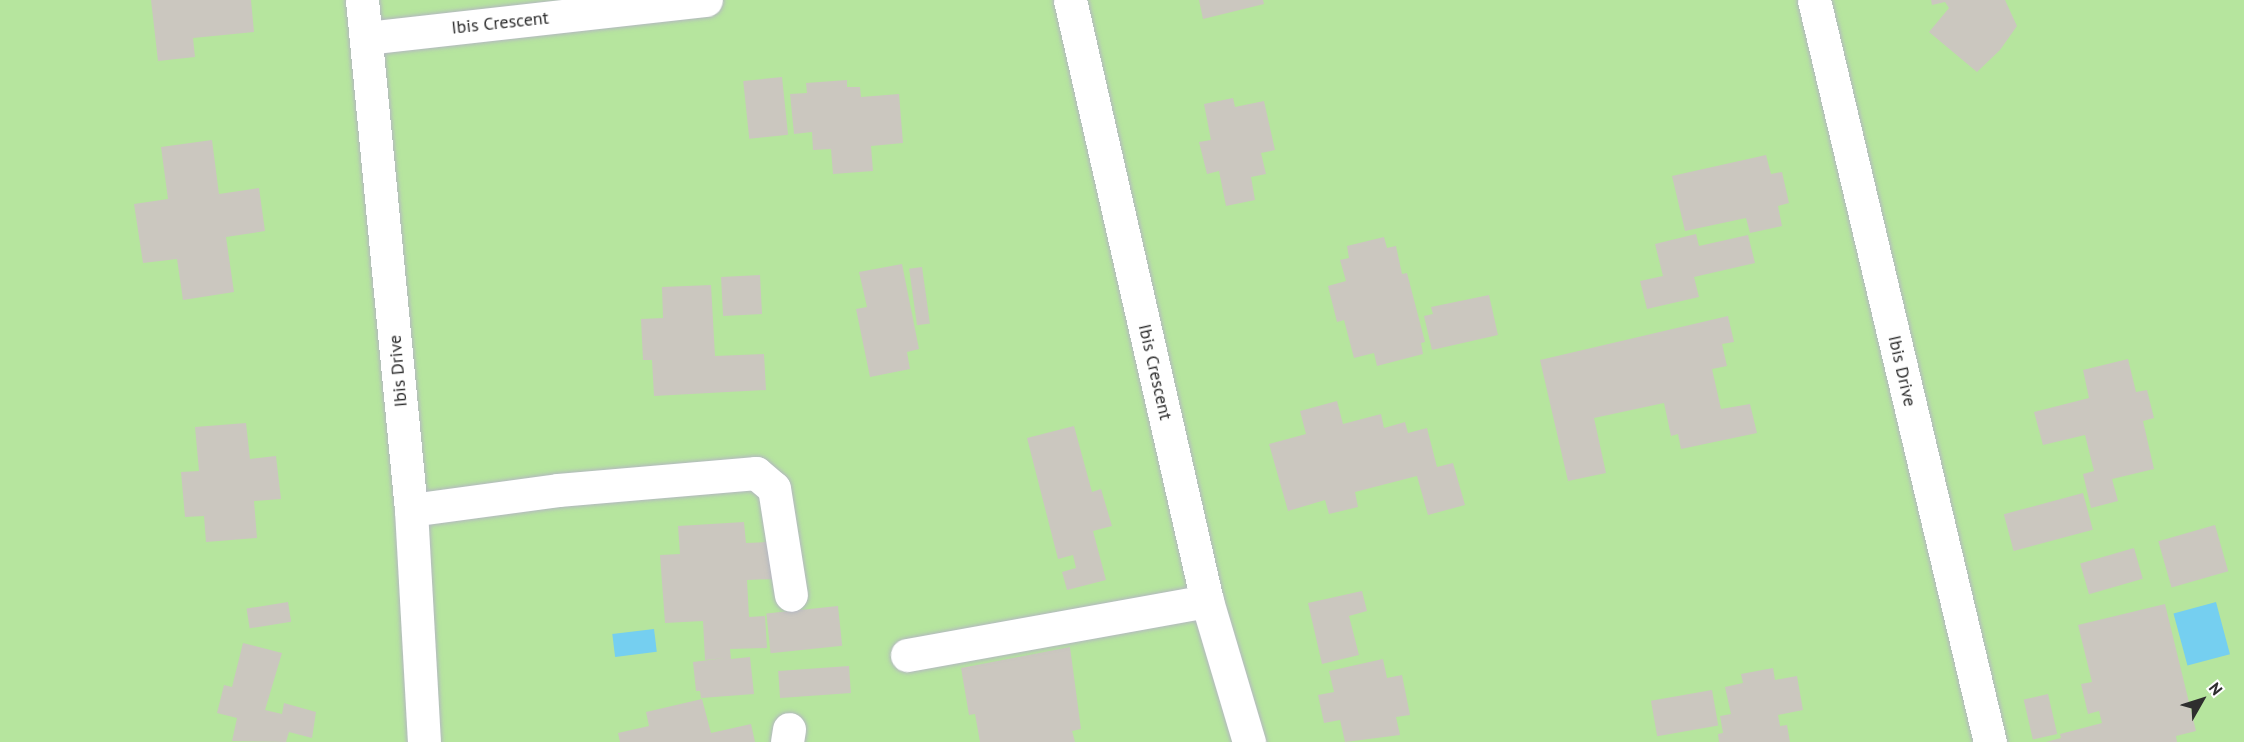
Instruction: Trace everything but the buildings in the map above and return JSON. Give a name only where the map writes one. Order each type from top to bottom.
[{"type":"street","name":"Ibis Drive","points":[[362,0],[411,510],[423,742]]},
{"type":"street","name":"Ibis Crescent","points":[[366,38],[706,0]]},
{"type":"street","name":"Ibis Crescent","points":[[1070,0],[1208,601],[1249,742]]},
{"type":"street","name":"Ibis Drive","points":[[1814,0],[1990,742]]},
{"type":"street","points":[[411,510],[558,490],[756,473],[774,488],[791,595]]},
{"type":"street","points":[[907,655],[1208,601]]},
{"type":"green space","points":[[0,0],[2244,0],[2244,742],[0,742]]},
{"type":"water","points":[[2216,602],[2230,654],[2187,666],[2173,613]]},
{"type":"water","points":[[654,629],[657,652],[615,657],[612,634]]}]
